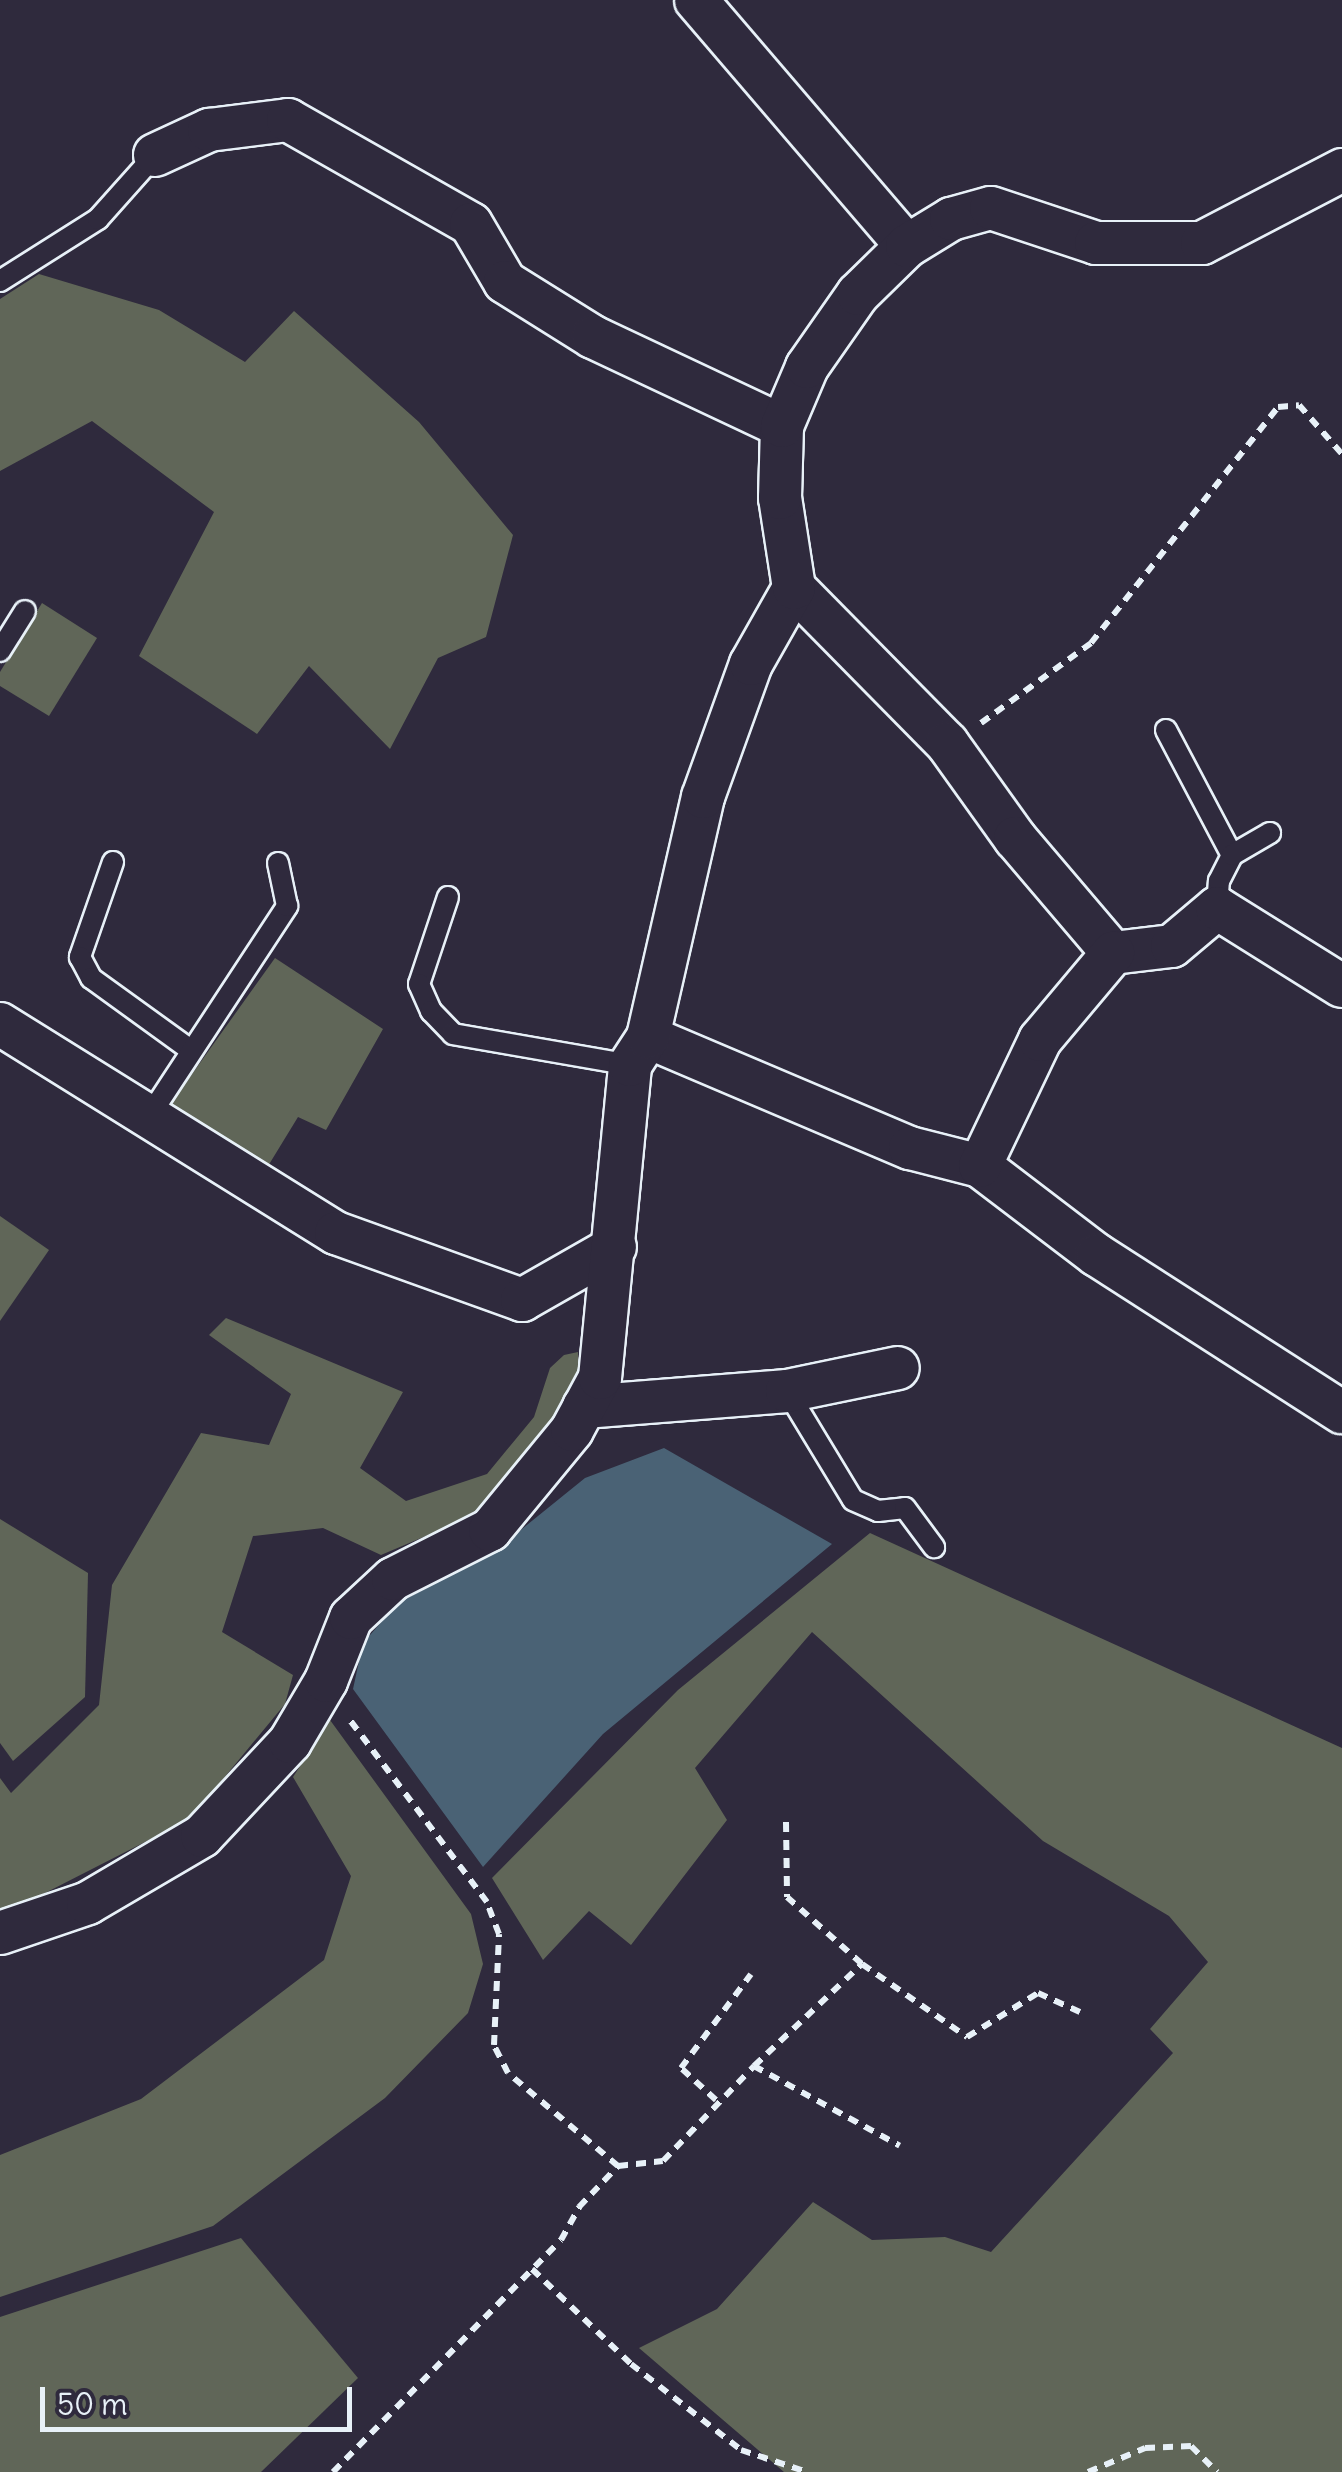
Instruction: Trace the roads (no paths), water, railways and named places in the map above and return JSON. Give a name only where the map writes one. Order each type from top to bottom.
[{"type":"street","points":[[696,0],[906,246]]},
{"type":"street","points":[[155,155],[209,130],[288,120],[471,224],[505,282],[593,337],[782,426]]},
{"type":"street","points":[[1112,954],[1015,838],[947,743],[794,588],[780,498],[782,426],[807,367],[858,294],[906,246],[950,219],[990,208],[1096,243],[1202,244],[1342,170]]},
{"type":"street","points":[[0,1933],[88,1903],[202,1836],[290,1742],[326,1681],[351,1618],[393,1580],[490,1530],[584,1408],[600,1378],[639,1051],[704,797],[751,664],[794,588]]},
{"type":"street","points":[[980,1166],[1040,1040],[1112,954],[1172,946],[1217,908],[1342,986]]},
{"type":"street","points":[[0,1024],[336,1232],[522,1300],[615,1247]]},
{"type":"street","points":[[639,1051],[910,1148],[980,1166],[1143,1286],[1342,1412]]},
{"type":"street","points":[[584,1408],[787,1392],[898,1368]]},
{"type":"lane","points":[[0,281],[98,219],[155,155]]},
{"type":"lane","points":[[0,651],[25,611]]},
{"type":"lane","points":[[1166,730],[1232,855]]},
{"type":"lane","points":[[1217,908],[1219,881],[1232,855],[1270,834]]},
{"type":"lane","points":[[113,862],[80,957],[91,978],[189,1049]]},
{"type":"lane","points":[[148,1118],[189,1049],[287,906],[278,863]]},
{"type":"lane","points":[[448,897],[419,984],[431,1011],[453,1034],[639,1051]]},
{"type":"lane","points":[[787,1392],[853,1500],[878,1511],[906,1508],[934,1547]]},
{"type":"water","points":[[664,1448],[832,1544],[603,1734],[483,1867],[353,1689],[363,1643],[398,1603],[491,1554],[585,1478]]}]
